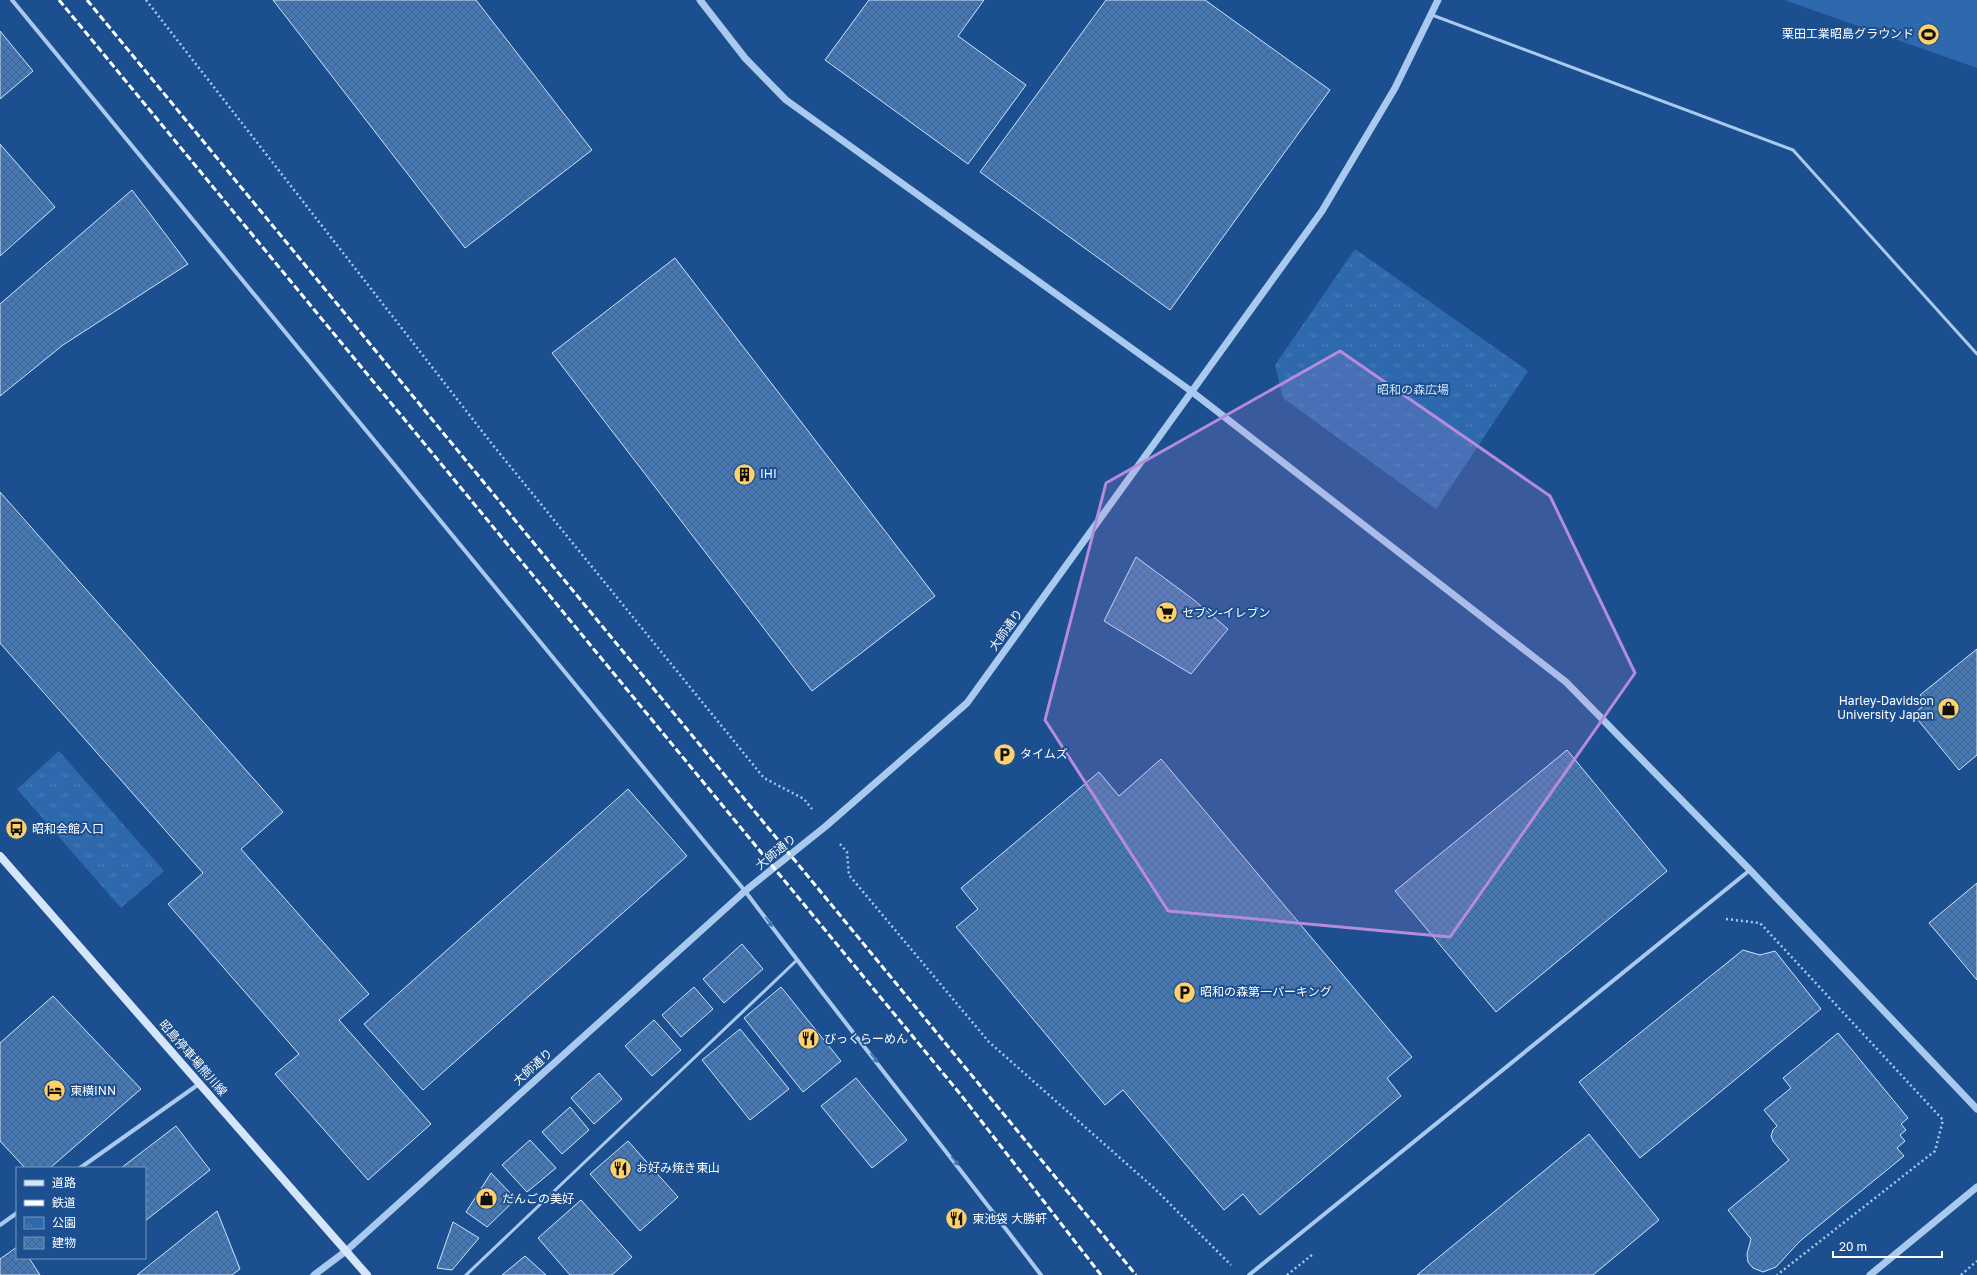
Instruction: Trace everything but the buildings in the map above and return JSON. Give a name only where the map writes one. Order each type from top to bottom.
[{"type":"main road","name":"昭島停車場熊川線","points":[[0,856],[367,1275]]},
{"type":"street","points":[[12,0],[746,891],[797,960],[960,1168],[1041,1275]]},
{"type":"street","points":[[700,0],[745,58],[786,100],[1191,392],[1566,682],[1750,870],[1977,1110]]},
{"type":"street","name":"大師通り","points":[[314,1275],[346,1251],[746,891],[826,826],[967,703],[1322,211],[1395,88],[1438,0]]},
{"type":"street","points":[[1249,1275],[1750,870]]},
{"type":"street","points":[[81,1167],[200,1084]]},
{"type":"street","points":[[1870,1275],[1977,1187]]},
{"type":"street","points":[[0,1225],[16,1214]]},
{"type":"lane","points":[[1432,15],[1793,150],[1977,354]]},
{"type":"lane","points":[[466,1275],[797,960]]},
{"type":"path","points":[[146,0],[492,444],[764,778],[804,799],[847,852],[849,875],[989,1042],[1154,1188],[1235,1270]]},
{"type":"path","points":[[1720,918],[1760,923],[1943,1120],[1935,1151],[1777,1275]]},
{"type":"path","points":[[1287,1275],[1318,1250]]},
{"type":"path","points":[[1961,1275],[1977,1261]]},
{"type":"highlighted area","points":[[1340,351],[1550,496],[1635,673],[1450,937],[1168,911],[1045,720],[1106,483]]},
{"type":"green space","name":"栗田工業昭島グラウンド","points":[[1784,0],[1977,0],[1977,68]]},
{"type":"green space","name":"昭和の森広場","points":[[1355,249],[1528,371],[1436,509],[1283,398],[1275,365]]},
{"type":"green space","points":[[59,751],[164,871],[121,908],[17,789]]},
{"type":"railway","points":[[59,0],[961,1095],[1101,1275]]},
{"type":"railway","points":[[87,0],[1136,1275]]},
{"type":"place","name":"栗田工業昭島グラウンド","points":[[1929,34]]},
{"type":"place","name":"IHI","points":[[744,474]]},
{"type":"place","name":"セブン-イレブン","points":[[1166,613]]},
{"type":"place","name":"Harley-Davidson University Japan","points":[[1949,708]]},
{"type":"place","name":"タイムズ","points":[[1005,754]]},
{"type":"place","name":"昭和会館入口","points":[[17,829]]},
{"type":"place","name":"昭和の森第一パーキング","points":[[1184,992]]},
{"type":"place","name":"びっくらーめん","points":[[808,1039]]},
{"type":"place","name":"東横INN","points":[[54,1091]]},
{"type":"place","name":"お好み焼き東山","points":[[621,1168]]},
{"type":"place","name":"だんごの美好","points":[[487,1199]]},
{"type":"place","name":"東池袋 大勝軒","points":[[957,1219]]}]
